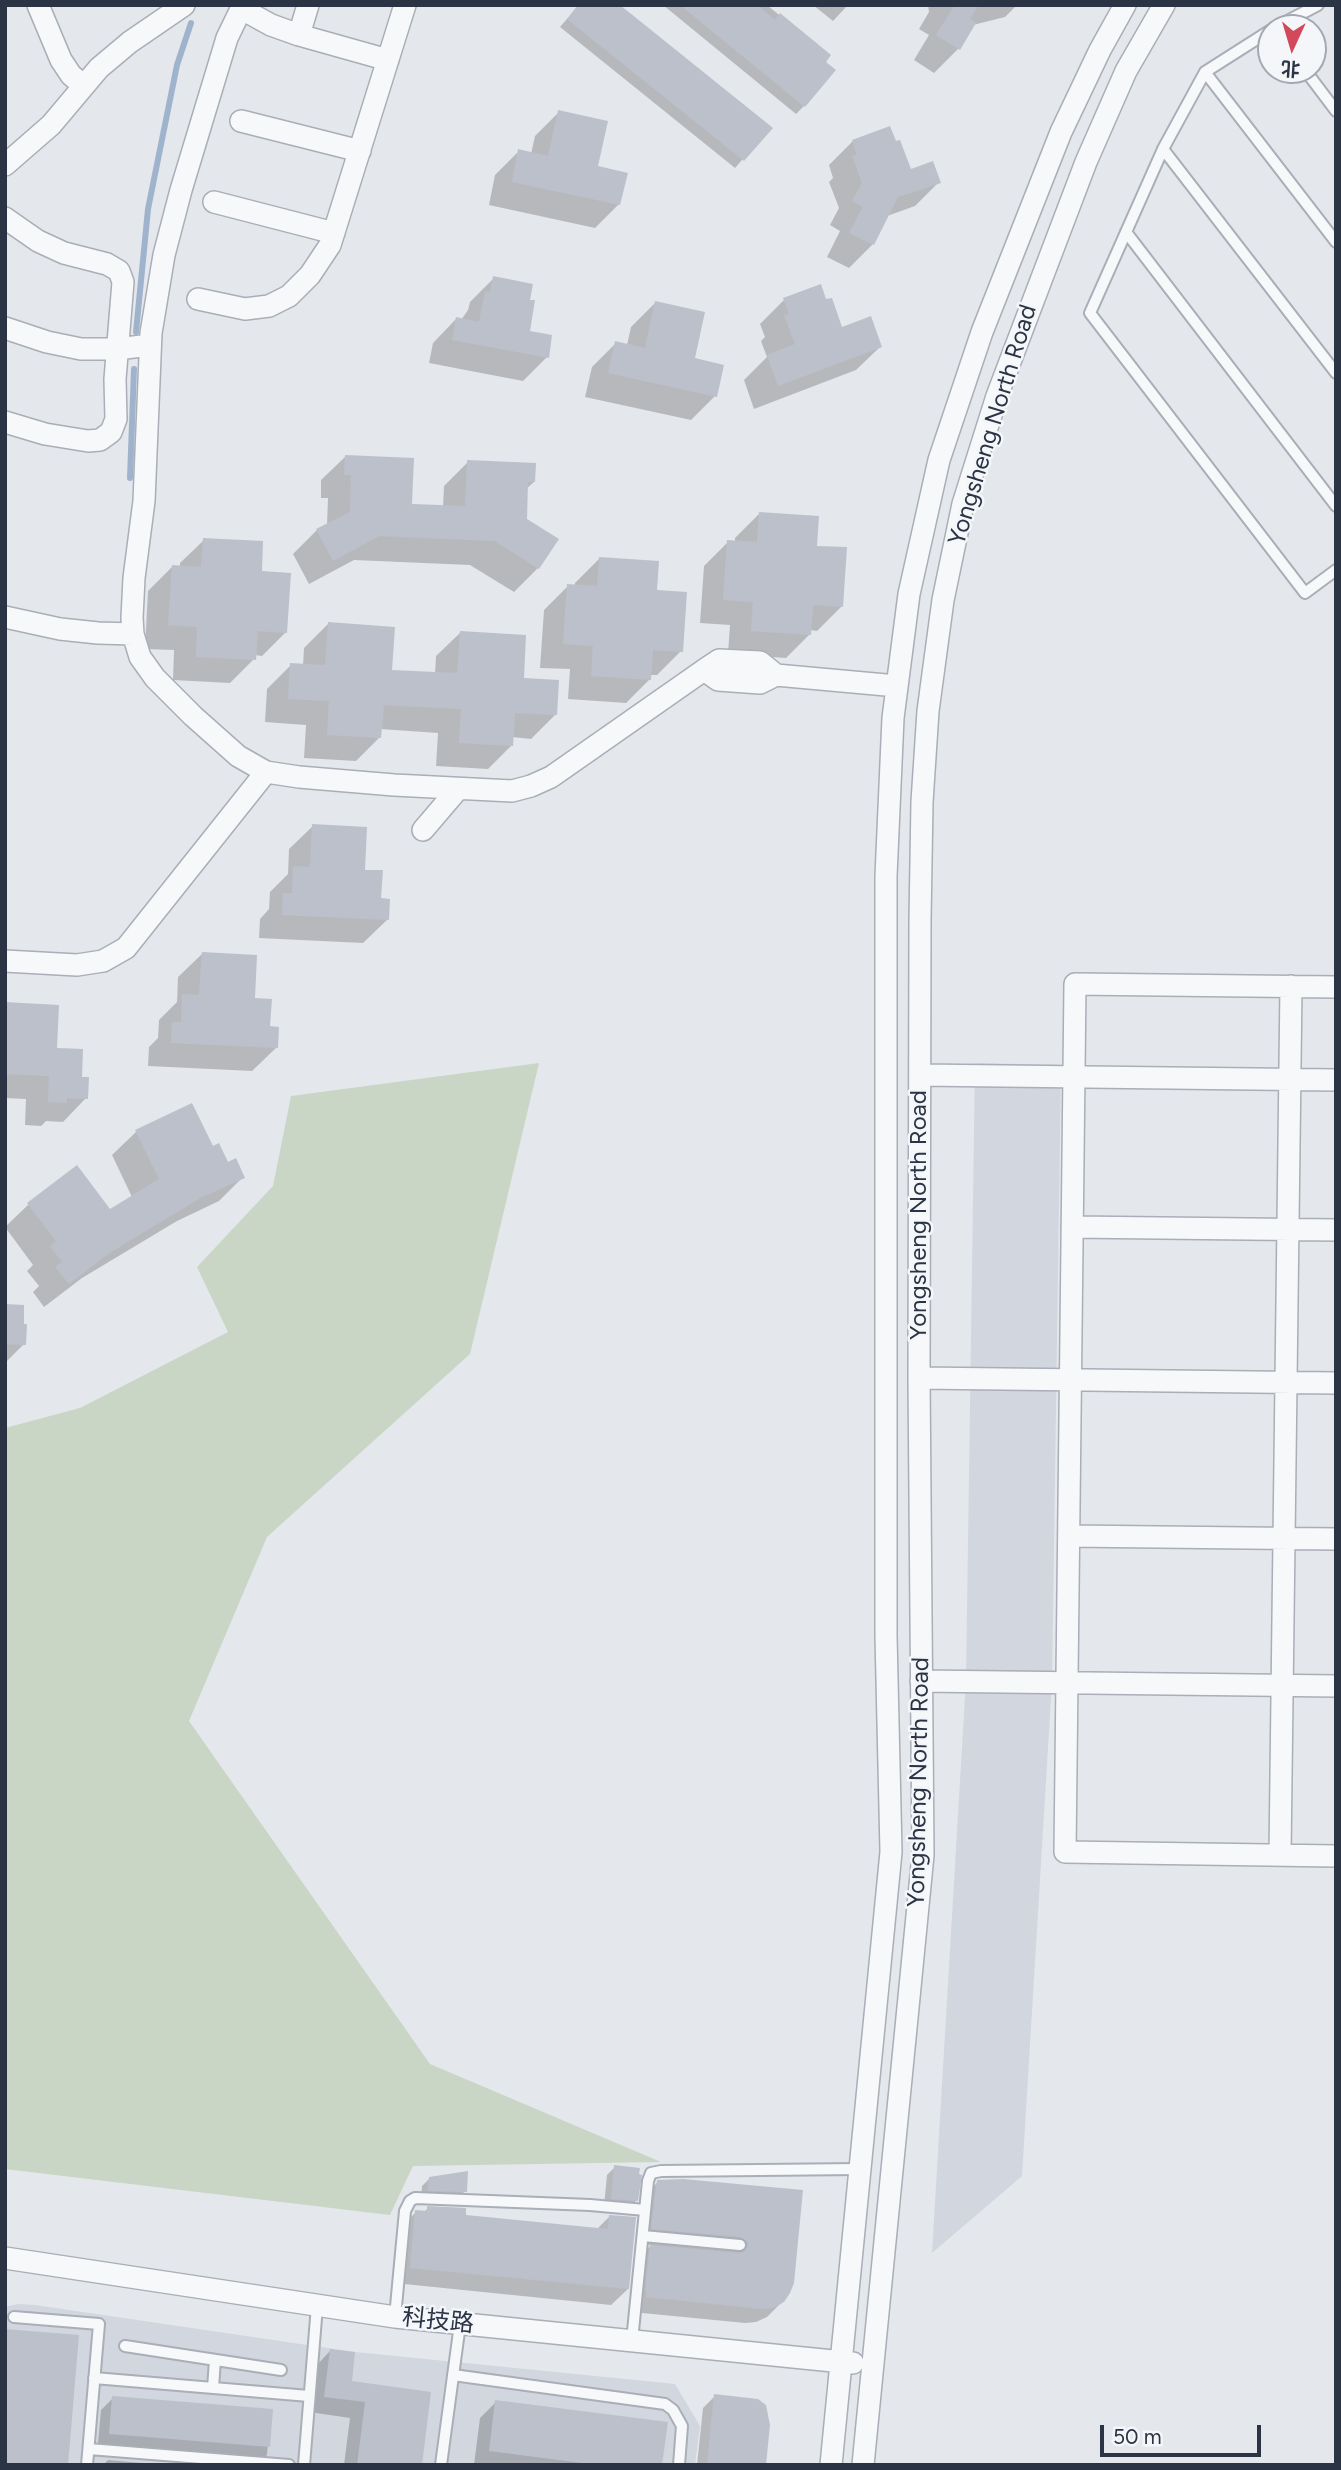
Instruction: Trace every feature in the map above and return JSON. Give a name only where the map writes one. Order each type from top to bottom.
[{"type":"street","points":[[38,5],[61,60],[71,75],[84,86]]},
{"type":"street","points":[[5,165],[51,125],[99,68],[130,42],[184,5]]},
{"type":"street","points":[[299,35],[308,5]]},
{"type":"street","points":[[198,299],[244,309],[269,306],[289,296],[310,275],[330,245],[405,5]]},
{"type":"street","name":"Yongsheng North Road","points":[[831,2465],[891,1852],[886,1636],[886,876],[893,718],[909,594],[939,460],[982,332],[1061,132],[1125,5]]},
{"type":"street","name":"Yongsheng North Road","points":[[863,2465],[923,1855],[919,1378],[920,1075],[922,802],[928,711],[943,600],[963,504],[1002,384],[1086,162],[1126,71],[1164,5]]},
{"type":"street","points":[[388,60],[271,25],[242,7],[227,38],[164,254],[150,345],[144,501],[134,578],[133,634],[140,657],[155,678],[238,756],[266,772],[312,778],[512,791],[551,777],[704,670],[718,680],[760,683],[776,675],[897,686]]},
{"type":"street","points":[[242,121],[360,151]]},
{"type":"street","points":[[214,202],[334,233]]},
{"type":"street","points":[[5,218],[38,241],[64,253],[107,264],[118,271],[123,282],[117,349],[116,419],[111,432],[100,440],[88,442],[45,434],[5,422]]},
{"type":"street","points":[[5,328],[47,342],[81,349],[150,345]]},
{"type":"street","points":[[5,617],[60,629],[133,634]]},
{"type":"street","points":[[5,961],[77,965],[103,961],[126,948],[266,772]]},
{"type":"street","points":[[423,830],[458,789]]},
{"type":"street","points":[[1336,987],[1075,984],[1065,1852],[1336,1856]]},
{"type":"street","points":[[1280,1855],[1290,986]]},
{"type":"street","points":[[920,1075],[1336,1080]]},
{"type":"street","points":[[1072,1227],[1336,1230]]},
{"type":"street","points":[[919,1378],[1336,1383]]},
{"type":"street","points":[[1069,1536],[1336,1539]]},
{"type":"street","points":[[921,1681],[1336,1686]]},
{"type":"street","name":"科技路","points":[[5,2258],[395,2317],[873,2365]]},
{"type":"lane","points":[[1301,14],[1318,5]]},
{"type":"lane","points":[[1257,39],[1205,72],[1163,149],[1090,313],[1305,593],[1336,570]]},
{"type":"lane","points":[[1205,72],[1336,242]]},
{"type":"lane","points":[[1316,84],[1336,111]]},
{"type":"lane","points":[[1163,149],[1336,373]]},
{"type":"lane","points":[[1126,232],[1336,506]]},
{"type":"lane","points":[[632,2341],[649,2177],[656,2171],[859,2169]]},
{"type":"lane","points":[[395,2317],[405,2211],[410,2201],[415,2198],[590,2205],[645,2210]]},
{"type":"lane","points":[[643,2236],[740,2245]]},
{"type":"lane","points":[[304,2465],[317,2306]]},
{"type":"lane","points":[[14,2317],[99,2324],[87,2465]]},
{"type":"lane","points":[[441,2465],[460,2324]]},
{"type":"lane","points":[[125,2346],[281,2370]]},
{"type":"lane","points":[[213,2388],[215,2360]]},
{"type":"lane","points":[[453,2375],[665,2404],[673,2410],[682,2426],[678,2465]]},
{"type":"lane","points":[[94,2378],[309,2396]]},
{"type":"lane","points":[[89,2449],[289,2465]]},
{"type":"shaded area","points":[[975,1063],[1061,1065],[1052,1682],[1022,2176],[932,2253],[966,1680]]},
{"type":"shaded area","points":[[18,2304],[355,2352],[675,2384],[700,2426],[695,2465],[5,2465],[5,2307]]},
{"type":"green space","points":[[539,1063],[470,1354],[267,1537],[189,1721],[430,2064],[661,2162],[413,2166],[390,2215],[5,2169],[5,1428],[80,1408],[228,1332],[197,1267],[273,1186],[291,1096]]},
{"type":"building","points":[[578,5],[620,5],[773,128],[744,161],[567,19]]},
{"type":"building","points":[[680,5],[757,5],[775,20],[780,13],[831,55],[826,62],[836,70],[805,107]]},
{"type":"building","points":[[955,5],[979,5],[970,19],[976,23],[960,50],[936,35]]},
{"type":"building","points":[[558,110],[608,121],[598,166],[628,173],[620,205],[512,182],[518,149],[548,156]]},
{"type":"building","points":[[890,126],[896,141],[900,140],[911,169],[933,161],[941,183],[898,197],[874,245],[849,233],[863,207],[852,201],[862,183],[852,156],[857,155],[852,140]]},
{"type":"building","points":[[493,276],[533,284],[530,300],[535,300],[530,331],[552,335],[549,358],[452,340],[456,317],[479,322],[485,291],[490,292]]},
{"type":"building","points":[[821,284],[826,299],[832,298],[842,327],[871,316],[882,347],[778,386],[767,355],[795,344],[784,315],[789,314],[783,298]]},
{"type":"building","points":[[655,301],[705,312],[695,358],[724,365],[717,397],[608,373],[615,341],[645,348]]},
{"type":"building","points":[[345,455],[414,458],[412,504],[465,506],[467,460],[536,463],[535,482],[528,482],[527,519],[559,539],[539,569],[495,541],[379,536],[333,561],[316,529],[350,512],[351,475],[344,475]]},
{"type":"building","points":[[759,512],[819,516],[817,546],[847,547],[843,607],[813,605],[811,635],[751,631],[753,602],[723,600],[727,540],[757,542]]},
{"type":"building","points":[[203,538],[263,541],[262,571],[291,573],[287,633],[258,631],[256,660],[196,657],[197,627],[168,625],[172,565],[201,567]]},
{"type":"building","points":[[599,557],[659,561],[657,590],[687,592],[683,652],[653,650],[651,680],[591,676],[593,646],[563,644],[567,584],[597,586]]},
{"type":"building","points":[[328,622],[395,627],[392,670],[457,673],[460,631],[526,635],[524,678],[559,680],[557,715],[515,713],[513,746],[459,743],[461,709],[384,705],[381,738],[327,735],[329,701],[288,699],[290,663],[325,665]]},
{"type":"building","points":[[312,824],[367,827],[365,870],[383,870],[381,898],[390,899],[389,920],[282,915],[283,893],[292,893],[293,866],[310,867]]},
{"type":"building","points":[[202,952],[257,955],[255,998],[272,999],[270,1026],[279,1027],[278,1048],[171,1043],[172,1022],[181,1022],[182,994],[199,995]]},
{"type":"building","points":[[5,1002],[59,1005],[57,1048],[83,1049],[82,1077],[89,1077],[88,1099],[67,1098],[67,1103],[48,1102],[49,1076],[5,1074]]},
{"type":"building","points":[[192,1103],[213,1146],[219,1143],[228,1162],[236,1158],[245,1178],[202,1197],[108,1254],[69,1284],[55,1267],[62,1262],[50,1246],[56,1241],[27,1203],[77,1165],[110,1209],[159,1179],[135,1130]]},
{"type":"building","points":[[5,1304],[24,1305],[26,1345],[5,1344]]},
{"type":"building","points":[[614,2165],[640,2168],[639,2174],[642,2175],[638,2201],[611,2199]]},
{"type":"building","points":[[468,2171],[467,2192],[428,2191],[429,2177]]},
{"type":"building","points":[[683,2179],[803,2190],[794,2283],[784,2302],[773,2308],[762,2309],[646,2297],[650,2245],[739,2253],[744,2252],[748,2246],[747,2241],[741,2237],[651,2229],[657,2180]]},
{"type":"building","points":[[427,2206],[466,2208],[466,2215],[608,2229],[609,2215],[636,2217],[629,2289],[410,2268],[415,2210],[427,2211]]},
{"type":"building","points":[[5,2329],[79,2335],[68,2465],[5,2465]]},
{"type":"building","points":[[330,2349],[355,2352],[352,2381],[431,2392],[422,2465],[357,2465],[365,2402],[324,2397]]},
{"type":"building","points":[[714,2394],[758,2399],[766,2405],[770,2425],[766,2465],[707,2465]]},
{"type":"building","points":[[112,2396],[273,2409],[270,2447],[109,2434]]},
{"type":"building","points":[[495,2400],[668,2422],[662,2465],[597,2465],[489,2451]]},
{"type":"waterway","points":[[136,332],[148,209],[177,65],[191,23]]},
{"type":"waterway","points":[[130,478],[134,369]]}]
